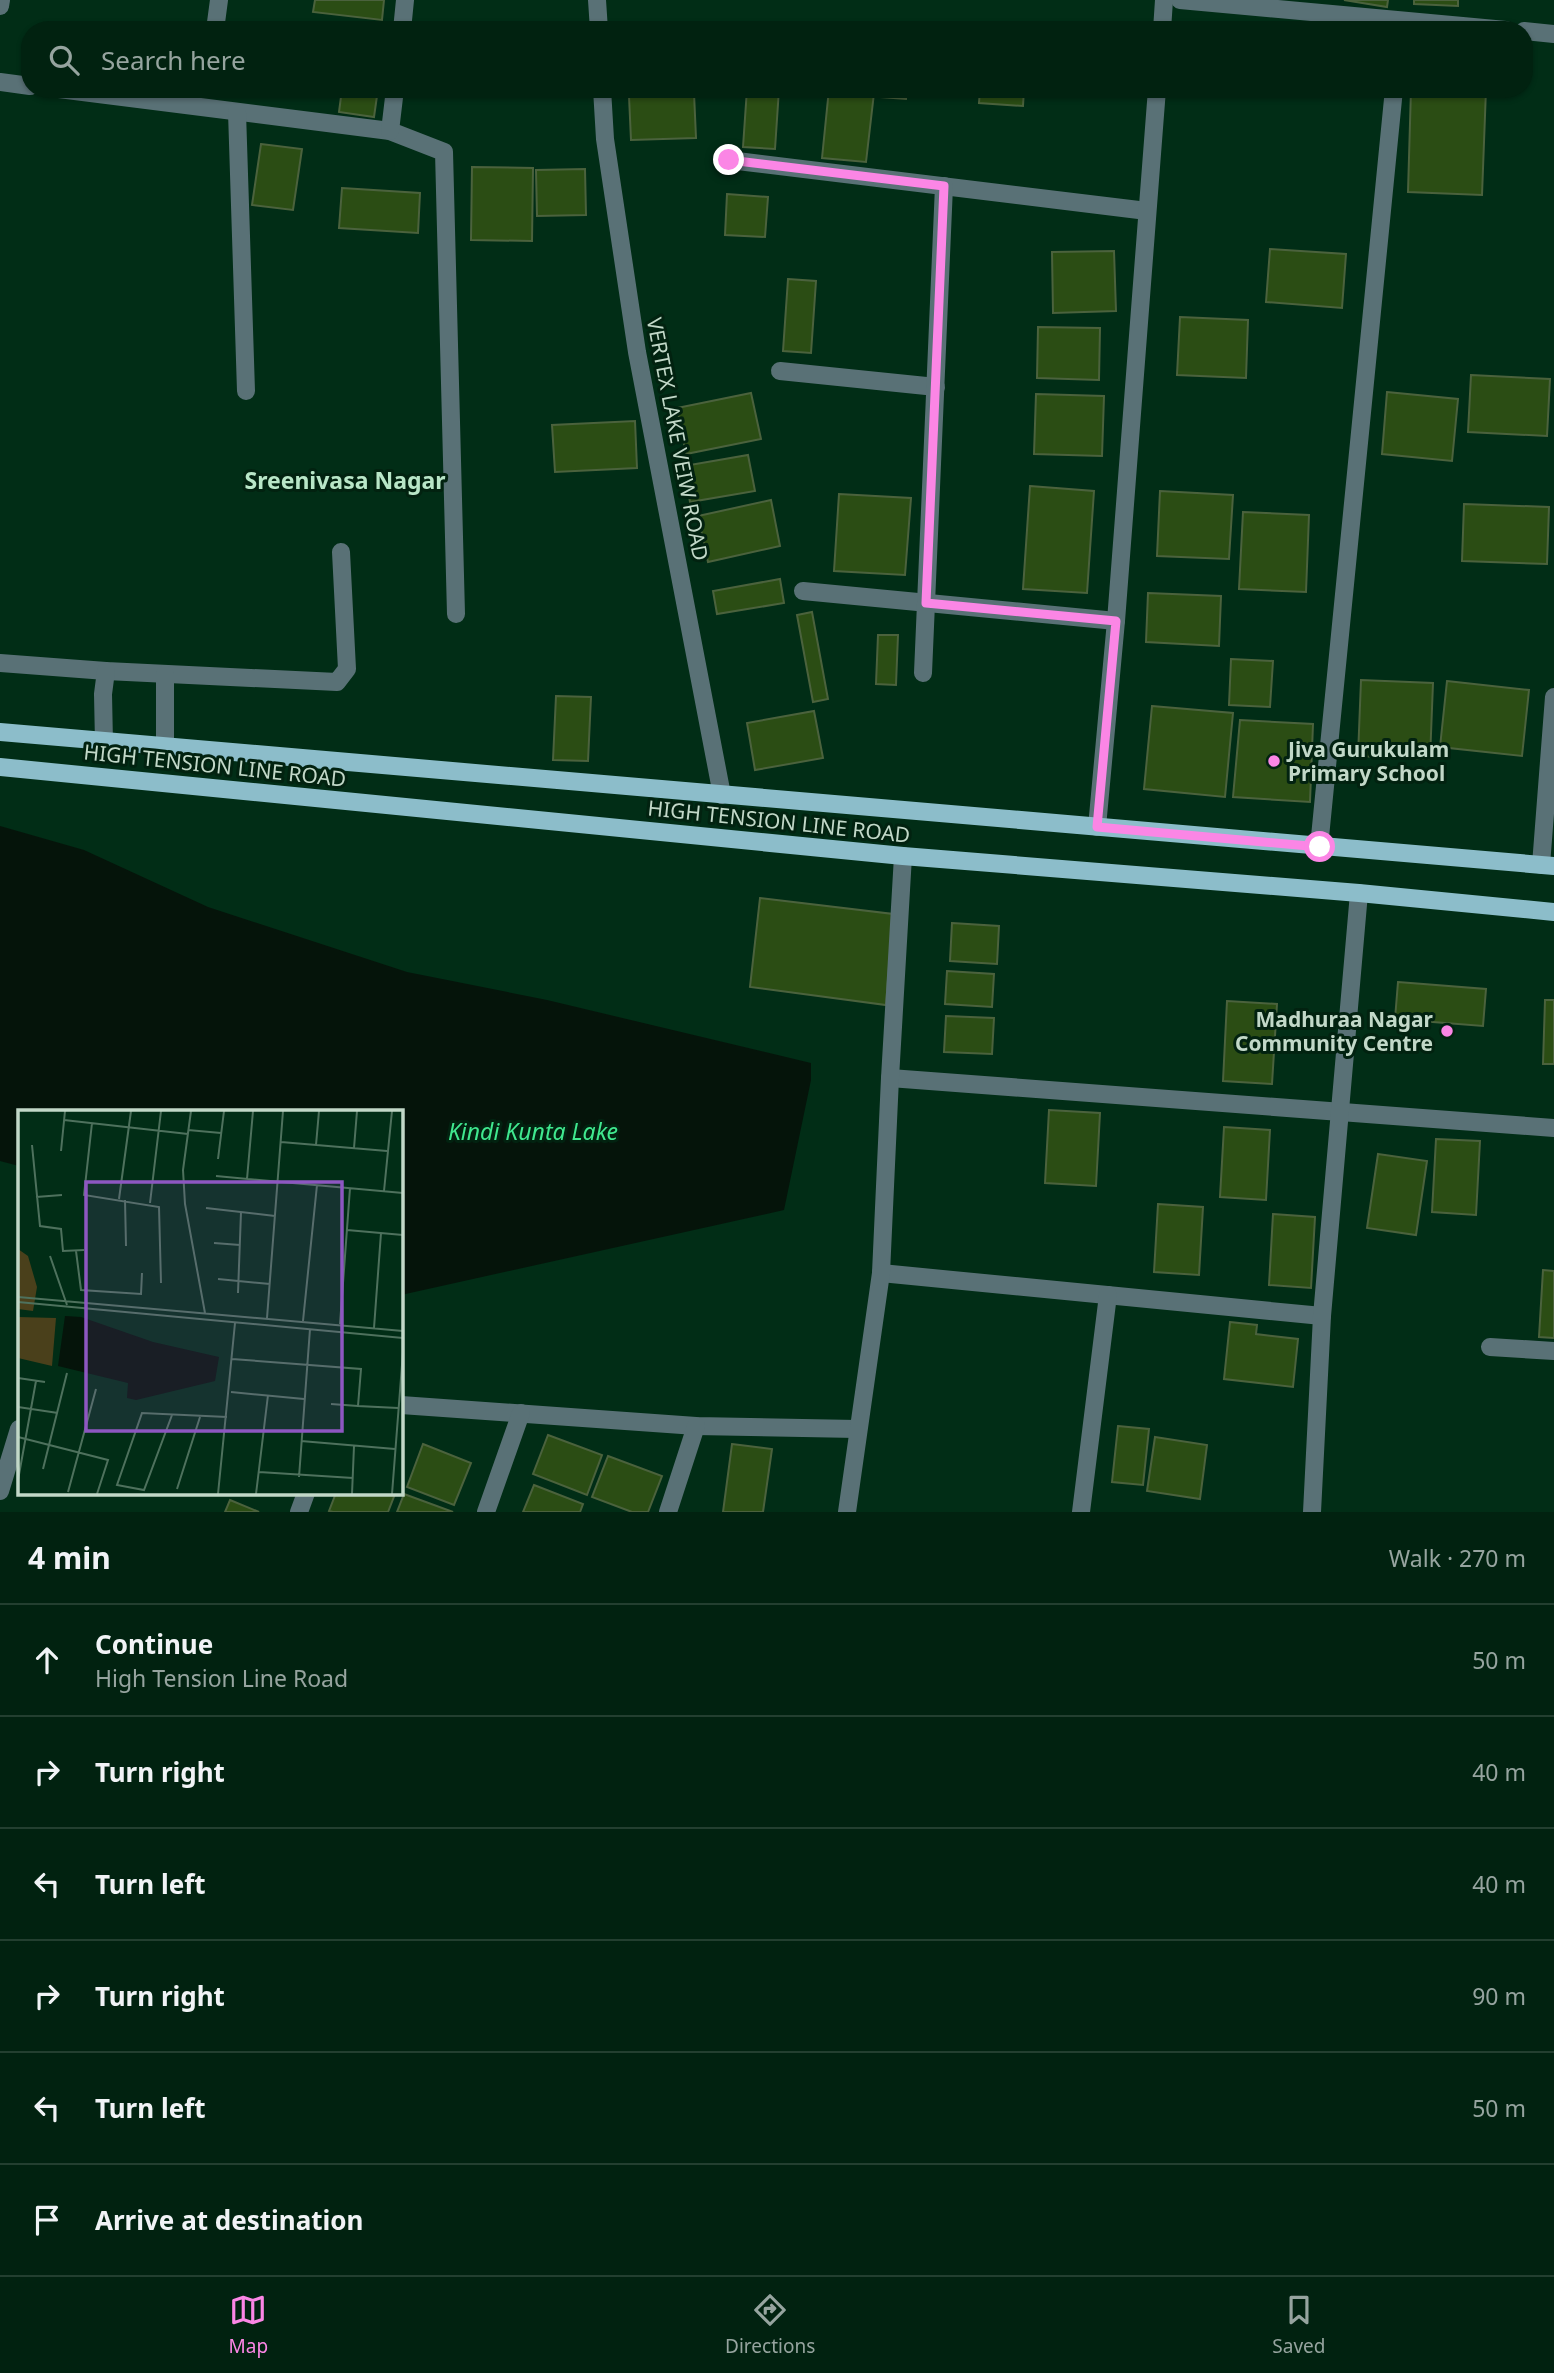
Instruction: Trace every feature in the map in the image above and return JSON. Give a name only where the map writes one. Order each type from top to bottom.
[{"type":"main road","name":"HIGH TENSION LINE ROAD","points":[[0,732],[1548,865]]},
{"type":"main road","name":"HIGH TENSION LINE ROAD","points":[[0,767],[904,856],[1359,893],[1554,912]]},
{"type":"street","points":[[0,6],[1,0]]},
{"type":"street","points":[[216,21],[219,0]]},
{"type":"street","points":[[403,21],[405,0]]},
{"type":"street","points":[[597,0],[598,21]]},
{"type":"street","points":[[1163,21],[1164,0]]},
{"type":"street","points":[[1180,0],[1365,21]]},
{"type":"street","points":[[1533,32],[1554,34]]},
{"type":"street","points":[[0,82],[21,85]]},
{"type":"street","points":[[128,98],[390,131],[444,152],[456,614]]},
{"type":"street","points":[[204,108],[206,98]]},
{"type":"street","points":[[390,131],[394,98]]},
{"type":"street","name":"VERTEX LAKE VEIW ROAD","points":[[602,98],[604,139],[637,352],[722,795]]},
{"type":"street","points":[[1097,827],[1116,621],[1156,98]]},
{"type":"street","points":[[1320,847],[1393,98]]},
{"type":"street","points":[[237,112],[246,391]]},
{"type":"street","points":[[729,160],[1147,211]]},
{"type":"street","points":[[923,673],[944,186]]},
{"type":"street","points":[[780,371],[936,387]]},
{"type":"street","points":[[0,663],[337,682],[347,669],[341,551]]},
{"type":"street","points":[[803,591],[1116,621]]},
{"type":"street","points":[[104,743],[103,694],[106,671]]},
{"type":"street","points":[[165,674],[165,748]]},
{"type":"street","points":[[1548,865],[1554,697]]},
{"type":"street","points":[[847,1512],[881,1273],[904,856]]},
{"type":"street","points":[[1311,1512],[1322,1316],[1359,893]]},
{"type":"street","points":[[890,1077],[1554,1128]]},
{"type":"street","points":[[881,1273],[1322,1316]]},
{"type":"street","points":[[1080,1512],[1108,1295]]},
{"type":"street","points":[[1490,1347],[1554,1351]]},
{"type":"street","points":[[402,1405],[696,1426],[857,1429]]},
{"type":"street","points":[[486,1512],[521,1413]]},
{"type":"street","points":[[668,1512],[696,1426]]},
{"type":"street","points":[[0,1491],[18,1432]]},
{"type":"street","points":[[299,1512],[306,1494]]},
{"type":"water","name":"Kindi Kunta Lake","points":[[0,826],[84,850],[208,907],[407,972],[547,1000],[811,1063],[811,1080],[784,1210],[402,1295],[402,1110],[18,1110],[18,1166],[0,1161]]},
{"type":"building","points":[[315,0],[384,0],[382,20],[313,12]]},
{"type":"building","points":[[1344,0],[1388,0],[1387,7]]},
{"type":"building","points":[[1414,0],[1458,0],[1458,6],[1414,4]]},
{"type":"building","points":[[341,98],[377,98],[374,117],[339,112]]},
{"type":"building","points":[[629,98],[694,98],[696,138],[631,140]]},
{"type":"building","points":[[746,98],[778,98],[775,149],[743,147]]},
{"type":"building","points":[[828,98],[873,98],[866,162],[822,158]]},
{"type":"building","points":[[979,98],[1023,98],[1023,106],[979,103]]},
{"type":"building","points":[[1411,98],[1486,98],[1482,195],[1408,192]]},
{"type":"building","points":[[261,144],[302,149],[293,210],[252,205]]},
{"type":"building","points":[[472,167],[533,168],[532,241],[471,240]]},
{"type":"building","points":[[585,169],[586,215],[537,216],[536,170]]},
{"type":"building","points":[[342,188],[420,193],[418,233],[339,228]]},
{"type":"building","points":[[727,194],[768,197],[765,237],[725,235]]},
{"type":"building","points":[[1270,249],[1346,254],[1342,308],[1266,302]]},
{"type":"building","points":[[1114,251],[1116,311],[1053,313],[1052,252]]},
{"type":"building","points":[[788,279],[816,281],[811,353],[783,351]]},
{"type":"building","points":[[1180,317],[1248,320],[1246,378],[1177,375]]},
{"type":"building","points":[[1038,327],[1100,328],[1099,380],[1037,378]]},
{"type":"building","points":[[1471,375],[1550,379],[1547,436],[1468,432]]},
{"type":"building","points":[[1387,392],[1458,399],[1452,461],[1382,454]]},
{"type":"building","points":[[751,393],[761,439],[686,454],[677,408]]},
{"type":"building","points":[[1036,394],[1104,396],[1102,456],[1034,454]]},
{"type":"building","points":[[635,421],[637,468],[555,472],[552,425]]},
{"type":"building","points":[[748,455],[755,491],[690,502],[684,466]]},
{"type":"building","points":[[1030,486],[1094,491],[1087,593],[1023,589]]},
{"type":"building","points":[[1160,491],[1233,495],[1229,559],[1157,556]]},
{"type":"building","points":[[839,494],[911,498],[905,575],[834,571]]},
{"type":"building","points":[[771,500],[780,546],[708,562],[698,516]]},
{"type":"building","points":[[1464,504],[1549,507],[1547,564],[1462,561]]},
{"type":"building","points":[[1243,512],[1309,515],[1306,592],[1239,589]]},
{"type":"building","points":[[780,579],[784,603],[717,614],[713,591]]},
{"type":"building","points":[[1148,593],[1221,596],[1219,646],[1146,642]]},
{"type":"building","points":[[812,612],[828,699],[813,702],[797,615]]},
{"type":"building","points":[[878,635],[898,635],[896,685],[876,684]]},
{"type":"building","points":[[1231,659],[1273,661],[1270,707],[1229,705]]},
{"type":"building","points":[[1361,680],[1433,683],[1430,759],[1358,756]]},
{"type":"building","points":[[1447,681],[1529,690],[1522,756],[1440,747]]},
{"type":"building","points":[[556,696],[591,697],[588,761],[553,760]]},
{"type":"building","points":[[1152,706],[1233,713],[1225,797],[1144,789]]},
{"type":"building","points":[[814,711],[823,758],[755,770],[747,723]]},
{"type":"building","name":"Jiva Gurukulam Primary School","points":[[1240,720],[1313,724],[1310,802],[1233,797]]},
{"type":"building","points":[[760,898],[893,914],[886,1005],[750,987]]},
{"type":"building","points":[[952,923],[999,926],[997,964],[950,961]]},
{"type":"building","points":[[947,971],[994,974],[992,1007],[945,1004]]},
{"type":"building","points":[[1398,982],[1486,989],[1483,1026],[1395,1019]]},
{"type":"building","points":[[1545,1000],[1554,1000],[1554,1064],[1543,1064]]},
{"type":"building","points":[[1227,1001],[1277,1004],[1272,1084],[1223,1081]]},
{"type":"building","points":[[946,1016],[994,1018],[992,1054],[944,1052]]},
{"type":"building","points":[[1049,1110],[1100,1113],[1096,1186],[1045,1183]]},
{"type":"building","points":[[1224,1127],[1270,1130],[1266,1200],[1220,1197]]},
{"type":"building","points":[[1436,1139],[1480,1141],[1476,1215],[1432,1212]]},
{"type":"building","points":[[1378,1154],[1427,1161],[1416,1235],[1367,1228]]},
{"type":"building","points":[[1158,1204],[1203,1207],[1199,1275],[1154,1272]]},
{"type":"building","points":[[1273,1214],[1315,1217],[1311,1288],[1269,1285]]},
{"type":"building","points":[[1543,1270],[1554,1271],[1554,1338],[1539,1337]]},
{"type":"building","points":[[1230,1322],[1257,1325],[1256,1334],[1298,1339],[1293,1387],[1224,1379]]},
{"type":"building","points":[[1118,1426],[1149,1429],[1143,1485],[1112,1482]]},
{"type":"building","points":[[548,1435],[602,1455],[587,1495],[533,1474]]},
{"type":"building","points":[[1155,1437],[1207,1445],[1200,1499],[1147,1491]]},
{"type":"building","points":[[423,1444],[471,1463],[454,1505],[407,1487]]},
{"type":"building","points":[[732,1444],[772,1449],[763,1512],[723,1512]]},
{"type":"building","points":[[608,1456],[662,1476],[648,1512],[632,1512],[592,1497]]},
{"type":"building","points":[[534,1485],[583,1504],[580,1512],[523,1512]]},
{"type":"building","points":[[336,1494],[395,1494],[388,1512],[329,1511]]},
{"type":"building","points":[[404,1494],[453,1512],[397,1512]]},
{"type":"building","points":[[230,1500],[259,1512],[225,1512]]},
{"type":"place","name":"Jiva Gurukulam Primary School","points":[[1274,761]]},
{"type":"place","name":"Madhuraa Nagar Community Centre","points":[[1447,1031]]},
{"type":"district","name":"Sreenivasa Nagar","points":[[345,480]]},
{"type":"route","points":[[729,160],[944,186],[926,603],[1116,621],[1097,827],[1320,847]]}]
